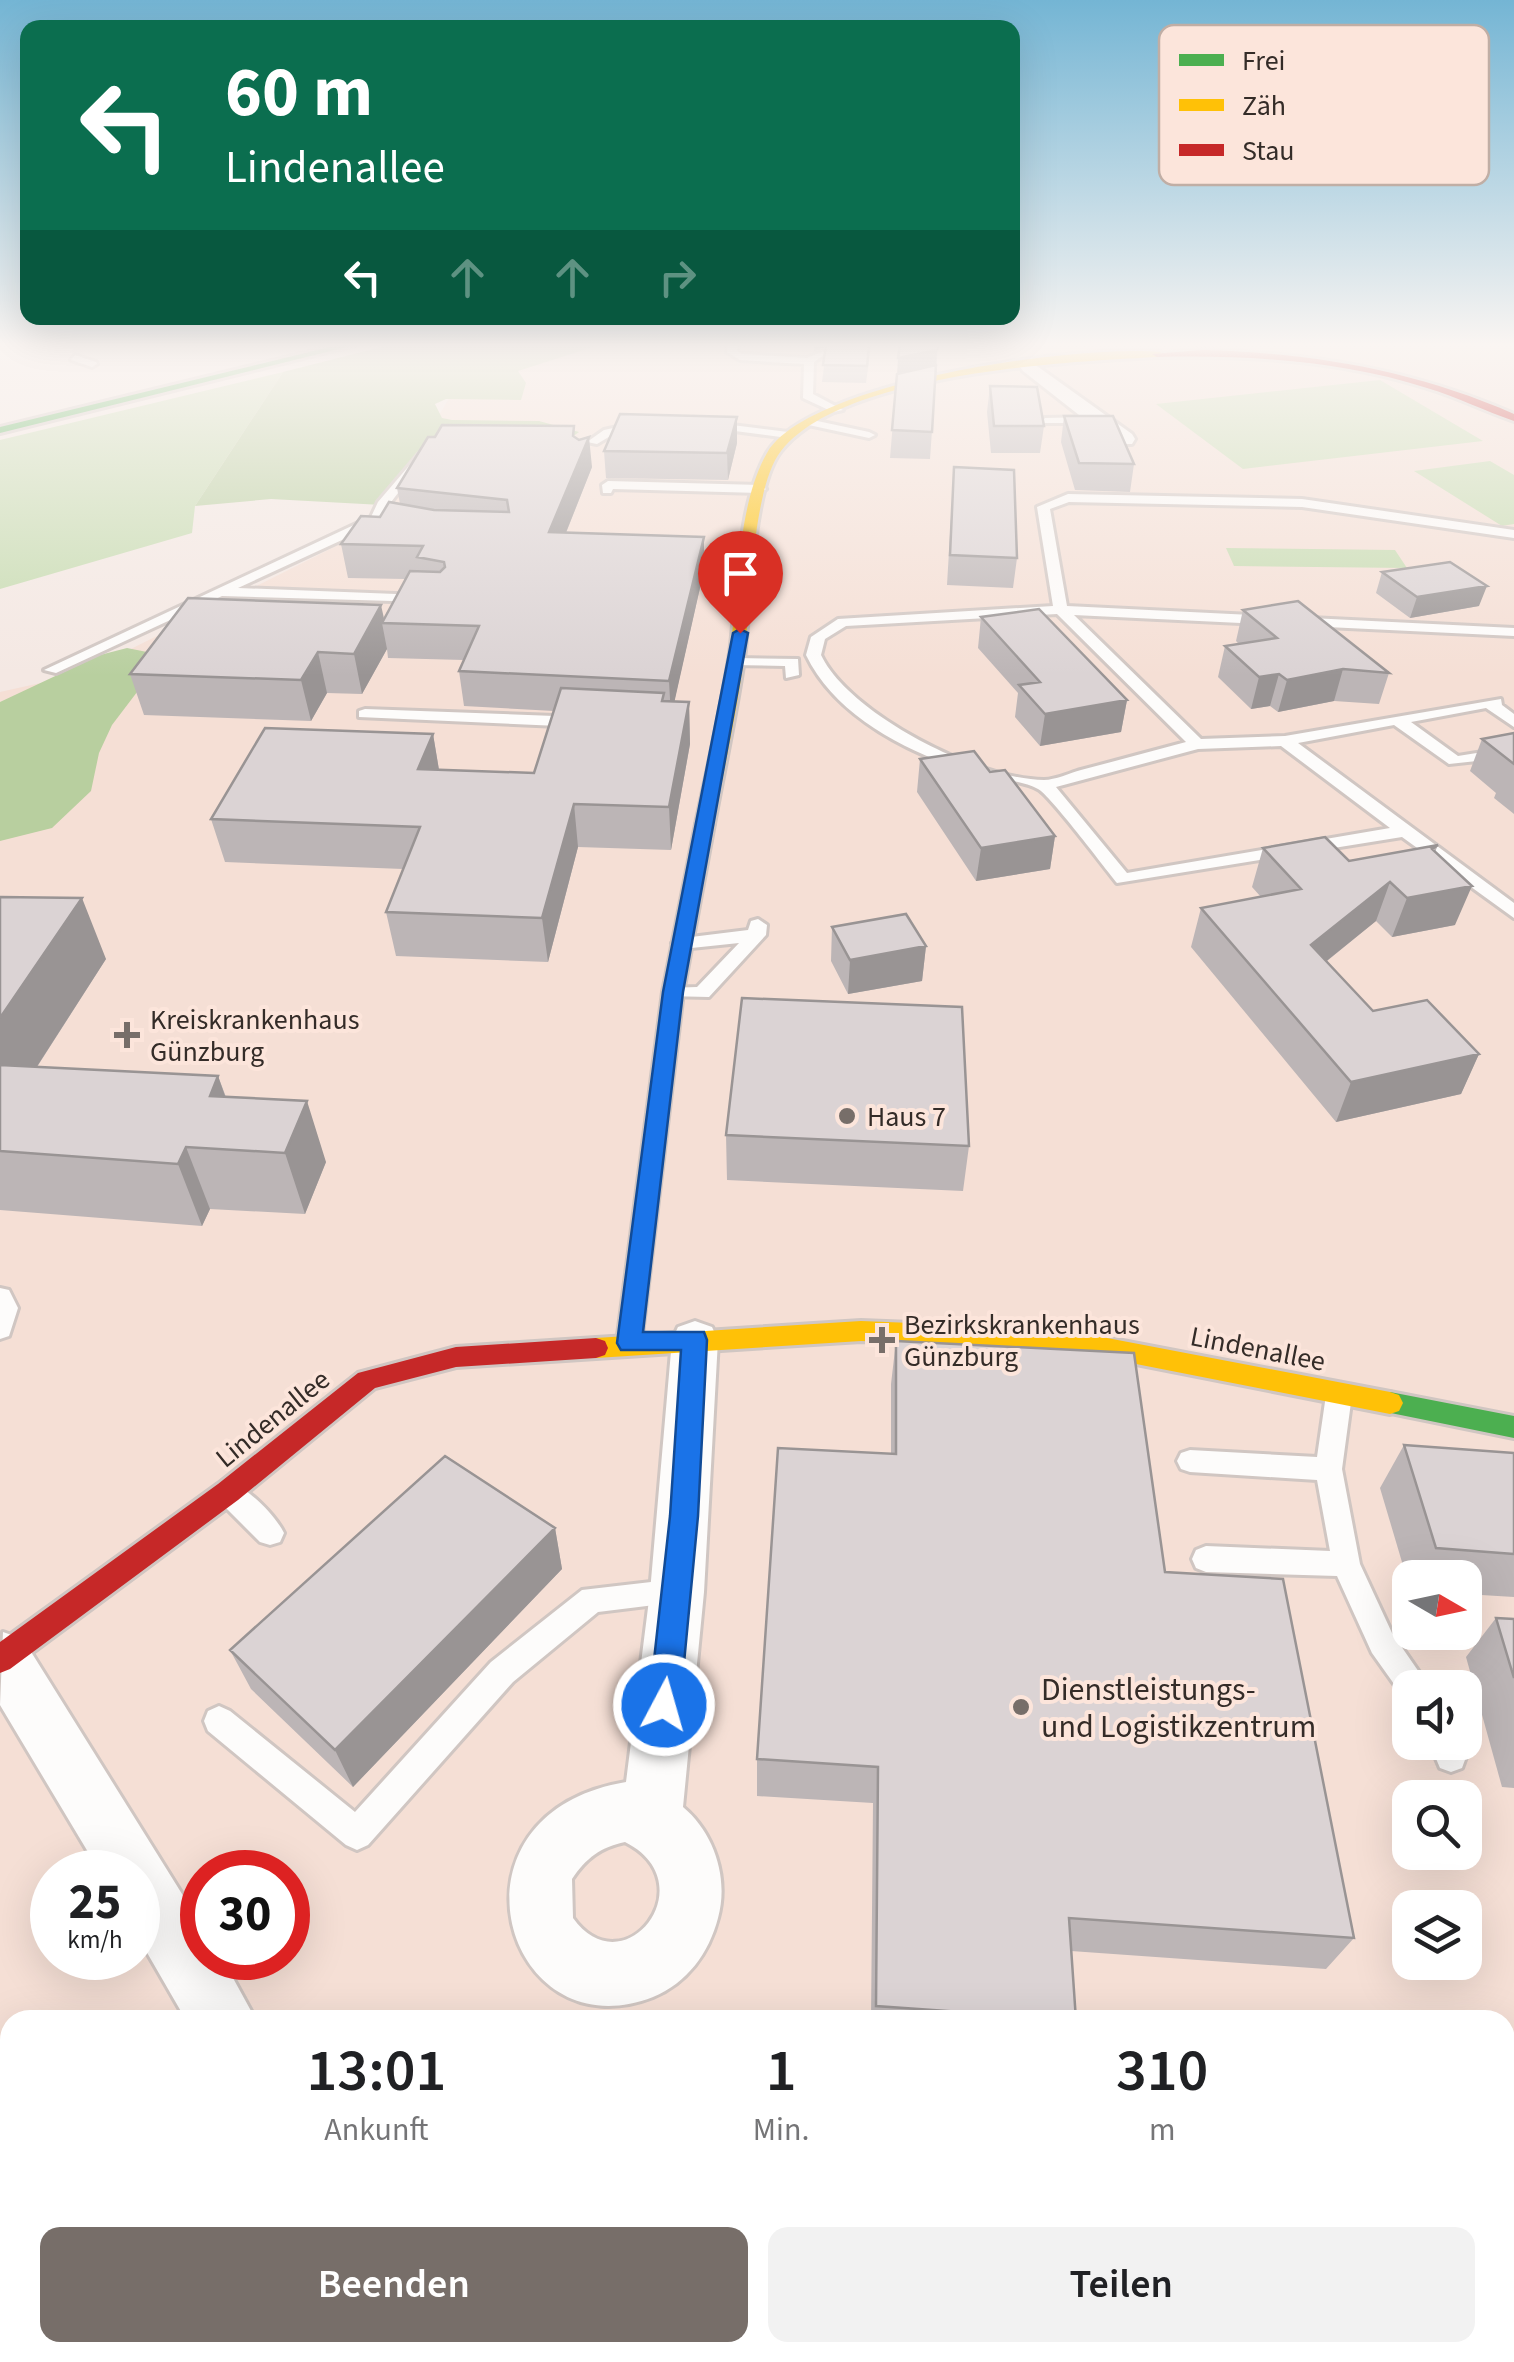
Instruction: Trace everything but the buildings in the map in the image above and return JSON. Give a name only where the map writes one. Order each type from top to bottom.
[{"type":"street","points":[[630,1343],[673,992],[715,728],[736,662],[760,489],[767,462],[773,455]]},
{"type":"street","name":"Lindenallee","points":[[1,1649],[228,1492],[367,1380],[456,1357],[861,1330],[1060,1340],[1514,1427]]},
{"type":"street","points":[[652,1818],[677,1592],[695,1340]]},
{"type":"street","points":[[1,1649],[121,1850]]},
{"type":"street","points":[[160,1916],[217,2010]]},
{"type":"lane","points":[[383,521],[382,505],[424,455]]},
{"type":"lane","points":[[607,490],[608,485],[760,489]]},
{"type":"lane","points":[[1198,744],[1060,610],[1042,507],[1068,498],[1302,503],[1514,534]]},
{"type":"lane","points":[[340,520],[383,521]]},
{"type":"lane","points":[[50,670],[383,521]]},
{"type":"lane","points":[[678,556],[750,560]]},
{"type":"lane","points":[[221,592],[440,599]]},
{"type":"lane","points":[[1514,632],[1060,610],[843,622],[820,636],[812,652],[812,662],[838,690],[888,732],[998,776],[1045,785],[1198,744],[1285,740],[1492,702],[1514,722]]},
{"type":"lane","points":[[736,662],[793,662],[792,675]]},
{"type":"lane","points":[[365,714],[590,722]]},
{"type":"lane","points":[[1397,720],[1455,761],[1514,752]]},
{"type":"lane","points":[[1285,740],[1514,912]]},
{"type":"lane","points":[[1045,785],[1122,878],[1405,831]]},
{"type":"lane","points":[[673,992],[702,993],[758,930],[682,943]]},
{"type":"lane","points":[[0,1297],[6,1308],[0,1328]]},
{"type":"lane","points":[[1339,1395],[1329,1469],[1346,1564],[1382,1643],[1402,1670]]},
{"type":"lane","points":[[1190,1461],[1329,1469]]},
{"type":"lane","points":[[228,1492],[270,1534]]},
{"type":"lane","points":[[1206,1559],[1346,1564]]},
{"type":"lane","points":[[219,1721],[356,1834],[502,1672],[592,1598],[677,1592]]},
{"type":"shaded area","name":"Bezirkskrankenhaus Günzburg","points":[[416,455],[1514,455],[1514,2010],[0,2010],[0,692],[81,674],[374,527]]},
{"type":"green space","points":[[0,455],[228,455],[195,506],[192,533],[0,589]]},
{"type":"green space","points":[[228,455],[431,455],[382,505],[271,499],[195,506]]},
{"type":"green space","points":[[1225,455],[1361,455],[1243,469]]},
{"type":"green space","points":[[1490,461],[1514,475],[1514,524],[1502,526],[1414,471]]},
{"type":"green space","points":[[1226,548],[1395,550],[1407,568],[1234,566]]},
{"type":"green space","points":[[127,648],[157,654],[150,675],[112,725],[99,753],[91,791],[52,828],[0,841],[0,702],[100,655]]},
{"type":"traffic: fast","points":[[629,1343],[673,992],[705,824]]},
{"type":"traffic: fast","points":[[1390,1403],[1514,1427]]},
{"type":"traffic: slow","points":[[705,824],[733,681],[759,493],[772,455]]},
{"type":"traffic: slow","points":[[596,1348],[861,1331],[1060,1339],[1390,1403]]},
{"type":"traffic: jam","points":[[0,1659],[228,1492],[367,1380],[456,1357],[596,1348]]},
{"type":"place","name":"Kreiskrankenhaus Günzburg","points":[[127,1035]]},
{"type":"place","name":"Haus 7","points":[[847,1116]]},
{"type":"place","name":"Bezirkskrankenhaus Günzburg","points":[[882,1340]]},
{"type":"place","name":"Dienstleistungs- und Logistikzentrum","points":[[1021,1707]]},
{"type":"route","points":[[664,1705],[684,1516],[695,1340],[630,1343],[673,992],[740,633]]}]
